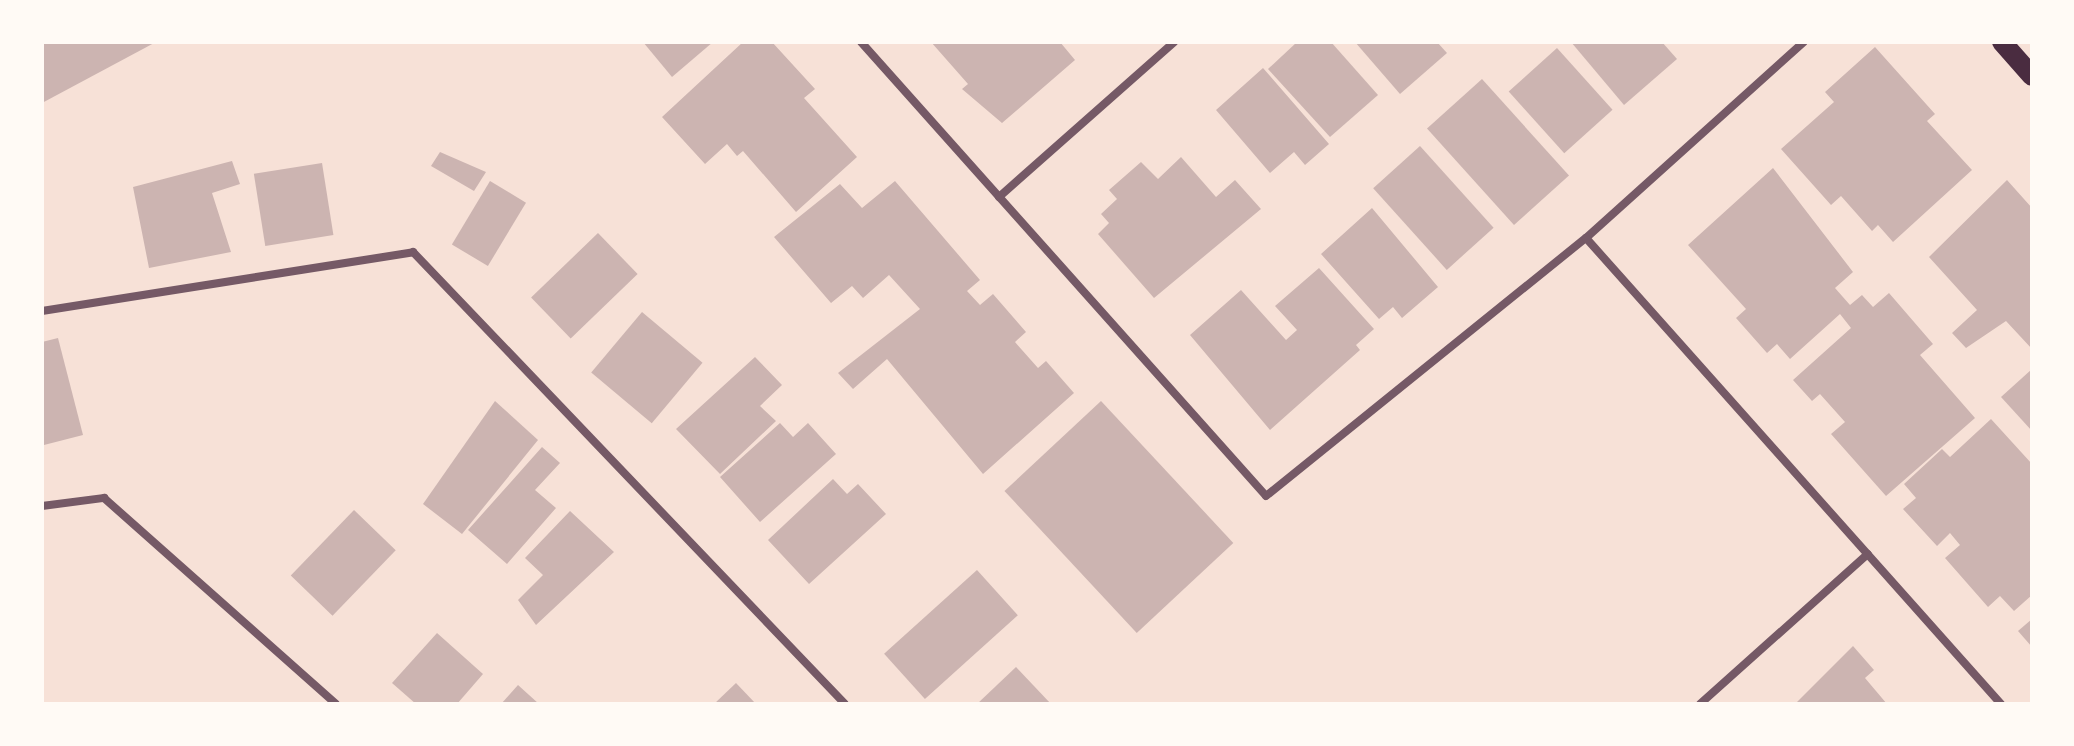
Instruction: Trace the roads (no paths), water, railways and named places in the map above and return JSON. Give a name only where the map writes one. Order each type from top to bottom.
[{"type":"main road","points":[[2002,42],[2032,76]]},
{"type":"street","points":[[861,42],[1266,496],[1586,238],[1804,42]]},
{"type":"street","points":[[999,197],[1174,42]]},
{"type":"street","points":[[1586,238],[2001,704]]},
{"type":"street","points":[[42,311],[413,252],[845,704]]},
{"type":"street","points":[[42,506],[104,498],[336,704]]},
{"type":"street","points":[[1700,704],[1868,554]]}]
